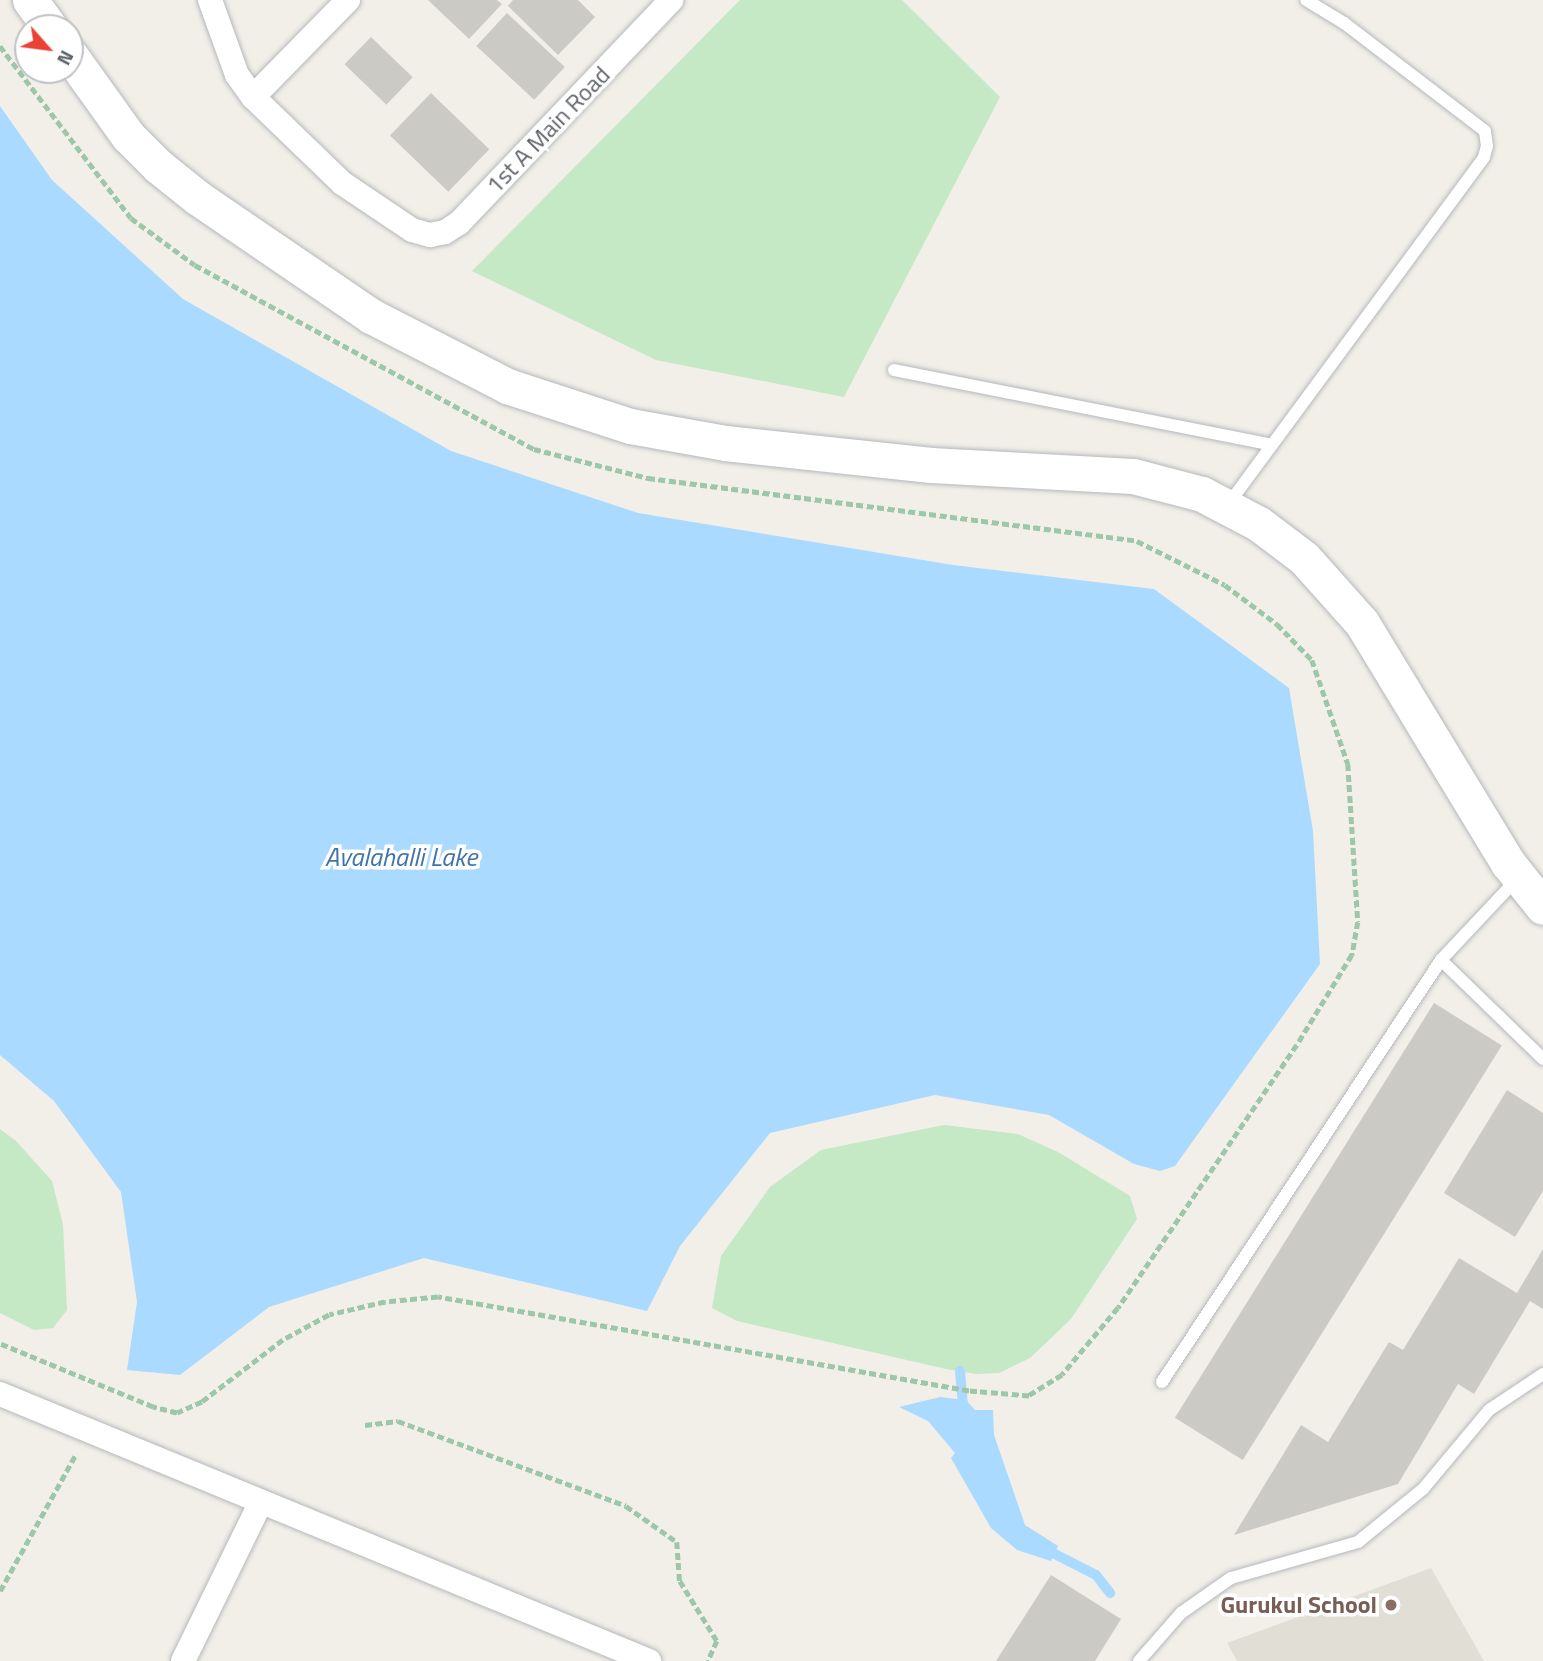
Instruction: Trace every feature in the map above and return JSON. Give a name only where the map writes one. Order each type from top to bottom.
[{"type":"street","points":[[210,0],[237,75],[253,97],[348,0]]},
{"type":"street","name":"1st A Main Road","points":[[253,97],[342,183],[412,230],[430,235],[445,232],[459,223],[671,0]]},
{"type":"street","points":[[84,75],[128,136],[158,166],[198,198],[371,316],[507,386],[630,426],[711,440],[931,465],[1133,476],[1202,494],[1259,524],[1304,558],[1362,622],[1508,863],[1543,907]]},
{"type":"street","points":[[0,1394],[649,1661]]},
{"type":"street","points":[[183,1661],[261,1502]]},
{"type":"lane","points":[[1227,507],[1484,157],[1487,146],[1485,131],[1344,23],[1306,0]]},
{"type":"lane","points":[[894,370],[1272,445]]},
{"type":"lane","points":[[1162,1382],[1441,960],[1520,877]]},
{"type":"lane","points":[[1441,960],[1543,1059]]},
{"type":"lane","points":[[1139,1661],[1181,1613],[1231,1578],[1358,1542],[1423,1489],[1489,1410],[1543,1374]]},
{"type":"path","points":[[0,46],[131,218],[195,265],[534,449],[648,478],[1137,541],[1225,585],[1277,624],[1312,660],[1348,764],[1358,922],[1352,955],[1297,1045],[1125,1297],[1062,1375],[1029,1396],[969,1391],[438,1297],[385,1302],[329,1315],[283,1340],[202,1402],[177,1413],[153,1407],[0,1344]]},
{"type":"path","points":[[365,1426],[398,1421],[626,1506],[677,1542],[680,1581],[717,1641],[708,1661]]},
{"type":"path","points":[[0,1591],[88,1432]]},
{"type":"shaded area","name":"Gurukul School","points":[[1431,1568],[1484,1661],[1237,1661],[1227,1643]]},
{"type":"green space","points":[[740,0],[902,0],[1000,97],[844,397],[656,360],[472,271]]},
{"type":"green space","points":[[944,1125],[1018,1134],[1058,1152],[1130,1196],[1137,1219],[1071,1319],[1030,1358],[999,1373],[976,1374],[737,1321],[712,1308],[721,1256],[770,1187],[821,1150]]},
{"type":"green space","points":[[0,1129],[16,1141],[52,1181],[63,1225],[67,1310],[53,1328],[34,1330],[0,1313]]},
{"type":"water","name":"Avalahalli Lake","points":[[0,106],[52,180],[183,299],[451,451],[638,513],[953,565],[1154,589],[1289,688],[1313,831],[1320,964],[1175,1166],[1160,1171],[1134,1164],[1049,1115],[935,1095],[770,1133],[680,1246],[647,1311],[424,1258],[269,1307],[180,1375],[127,1370],[137,1302],[121,1192],[54,1101],[0,1055]]},
{"type":"water","points":[[940,1397],[966,1400],[975,1410],[993,1410],[994,1435],[1025,1525],[1058,1546],[1051,1561],[1017,1550],[991,1528],[951,1458],[955,1453],[928,1421],[899,1407]]},
{"type":"building","points":[[428,0],[497,0],[502,4],[469,39]]},
{"type":"building","points":[[513,0],[578,0],[595,17],[558,55],[508,6]]},
{"type":"building","points":[[507,13],[565,67],[534,100],[476,46]]},
{"type":"building","points":[[371,37],[413,77],[386,105],[345,64]]},
{"type":"building","points":[[431,93],[489,149],[448,192],[390,135]]},
{"type":"building","points":[[1434,1003],[1502,1045],[1243,1460],[1175,1418]]},
{"type":"building","points":[[1507,1090],[1543,1113],[1543,1191],[1515,1237],[1444,1193]]},
{"type":"building","points":[[1543,1249],[1543,1309],[1530,1301],[1474,1394],[1458,1384],[1398,1484],[1234,1535],[1301,1425],[1328,1442],[1389,1342],[1403,1350],[1459,1258],[1517,1293]]},
{"type":"building","points":[[1051,1575],[1121,1619],[1095,1661],[996,1661]]},
{"type":"waterway","points":[[960,1371],[963,1409]]},
{"type":"waterway","points":[[1045,1549],[1096,1575],[1110,1593]]},
{"type":"place","name":"Gurukul School","points":[[1391,1605]]}]
